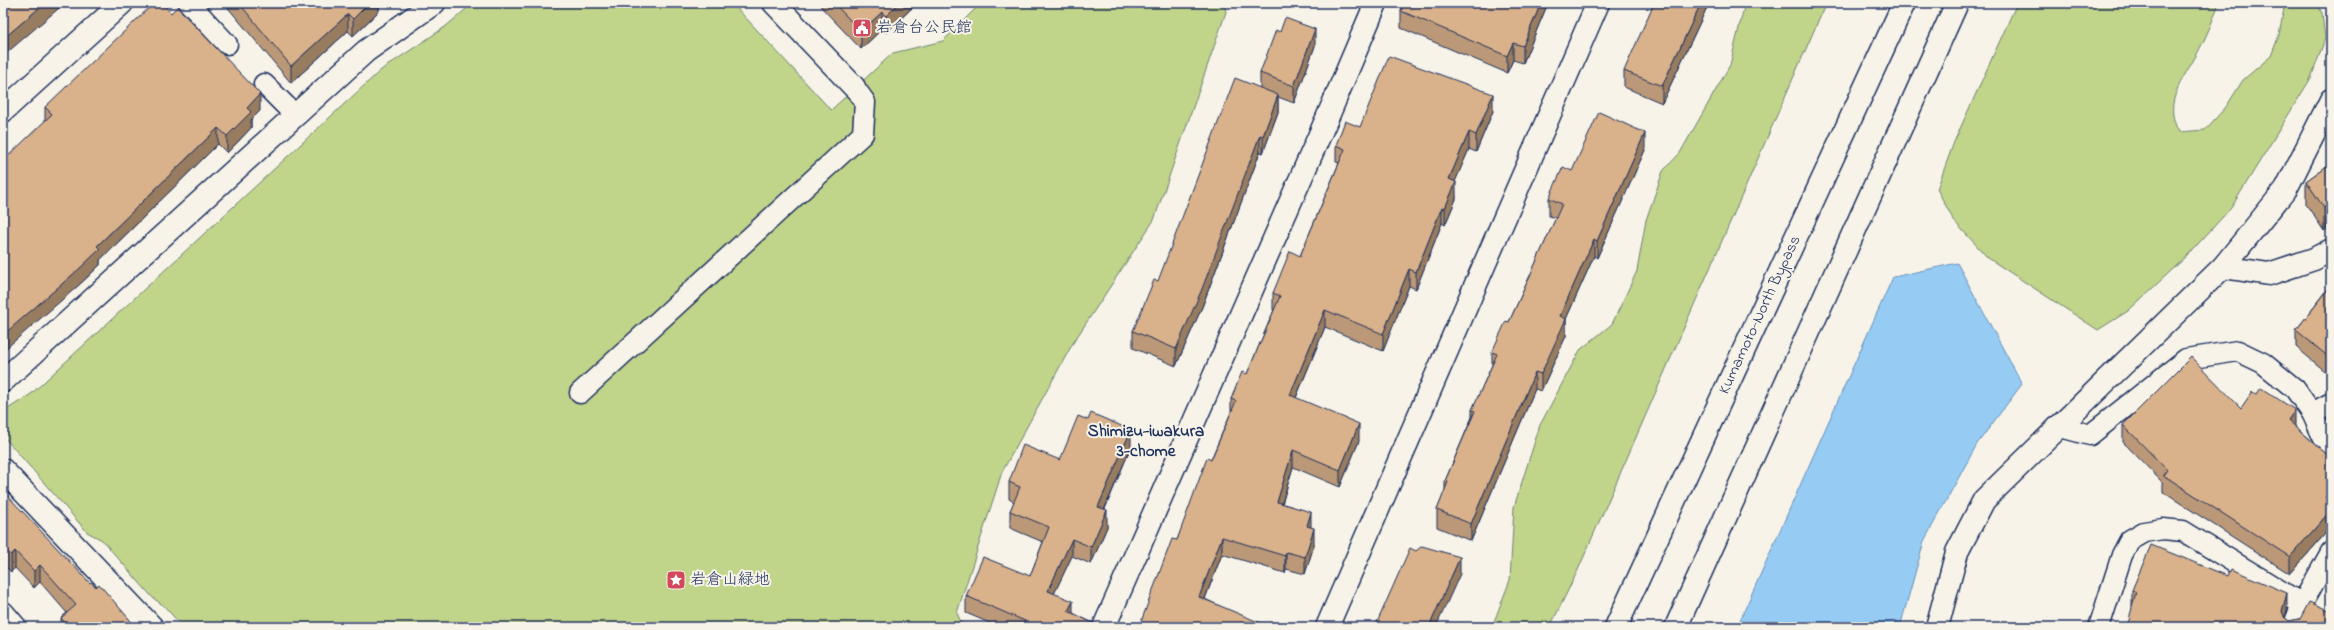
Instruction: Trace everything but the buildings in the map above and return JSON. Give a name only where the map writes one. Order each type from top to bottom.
[{"type":"main road","points":[[3,110],[122,3]]},
{"type":"main road","points":[[3,381],[366,51],[434,3]]},
{"type":"main road","points":[[774,3],[854,87]]},
{"type":"main road","points":[[1104,627],[1376,3]]},
{"type":"main road","points":[[1327,627],[1598,3]]},
{"type":"main road","name":"Kumamoto-North Bypass","points":[[1616,627],[1904,3]]},
{"type":"main road","points":[[1676,627],[1957,3]]},
{"type":"main road","points":[[1938,627],[1957,552],[1984,500],[2058,426],[2223,267],[2286,189],[2331,100]]},
{"type":"main road","points":[[2223,267],[2269,274],[2314,259],[2331,250]]},
{"type":"main road","points":[[3,470],[152,627]]},
{"type":"main road","points":[[3,613],[15,627]]},
{"type":"lane","points":[[189,3],[227,44]]},
{"type":"lane","points":[[264,84],[295,114]]},
{"type":"lane","points":[[580,394],[863,134],[865,102],[854,87]]},
{"type":"lane","points":[[2058,426],[2090,435],[2186,359],[2238,351],[2264,363],[2295,389],[2312,413],[2325,441],[2331,449]]},
{"type":"lane","points":[[2312,413],[2331,403]]},
{"type":"lane","points":[[2098,627],[2122,556],[2130,540],[2144,532],[2162,529],[2183,531],[2302,604]]},
{"type":"lane","points":[[2293,627],[2302,604],[2331,552]]},
{"type":"green space","name":"岩倉山緑地","points":[[473,3],[732,3],[831,110],[893,53],[943,41],[981,3],[1224,3],[1226,12],[1154,220],[1073,343],[1002,472],[957,613],[963,627],[183,627],[164,606],[153,598],[102,540],[87,532],[3,436],[3,412],[31,394],[381,70],[445,27]]},
{"type":"green space","points":[[1745,3],[1826,3],[1578,570],[1550,627],[1492,627],[1510,580],[1514,507],[1540,425],[1580,350],[1612,324],[1637,271],[1646,220],[1663,171],[1680,153],[1730,65]]},
{"type":"green space","points":[[2017,3],[2219,3],[2203,42],[2176,92],[2173,111],[2174,121],[2179,132],[2205,130],[2226,107],[2243,80],[2271,56],[2279,35],[2285,3],[2317,3],[2322,13],[2325,39],[2311,78],[2231,208],[2187,256],[2128,311],[2098,330],[1988,258],[1954,221],[1937,189],[1954,142]]},
{"type":"water","points":[[1957,263],[2022,384],[1977,444],[1924,541],[1900,627],[1737,627],[1893,277]]},
{"type":"place","name":"岩倉台公民館","points":[[862,28]]},
{"type":"place","name":"岩倉山緑地","points":[[676,580]]},
{"type":"district","name":"Shimizu-iwakura 3-chome","points":[[1146,441]]}]
